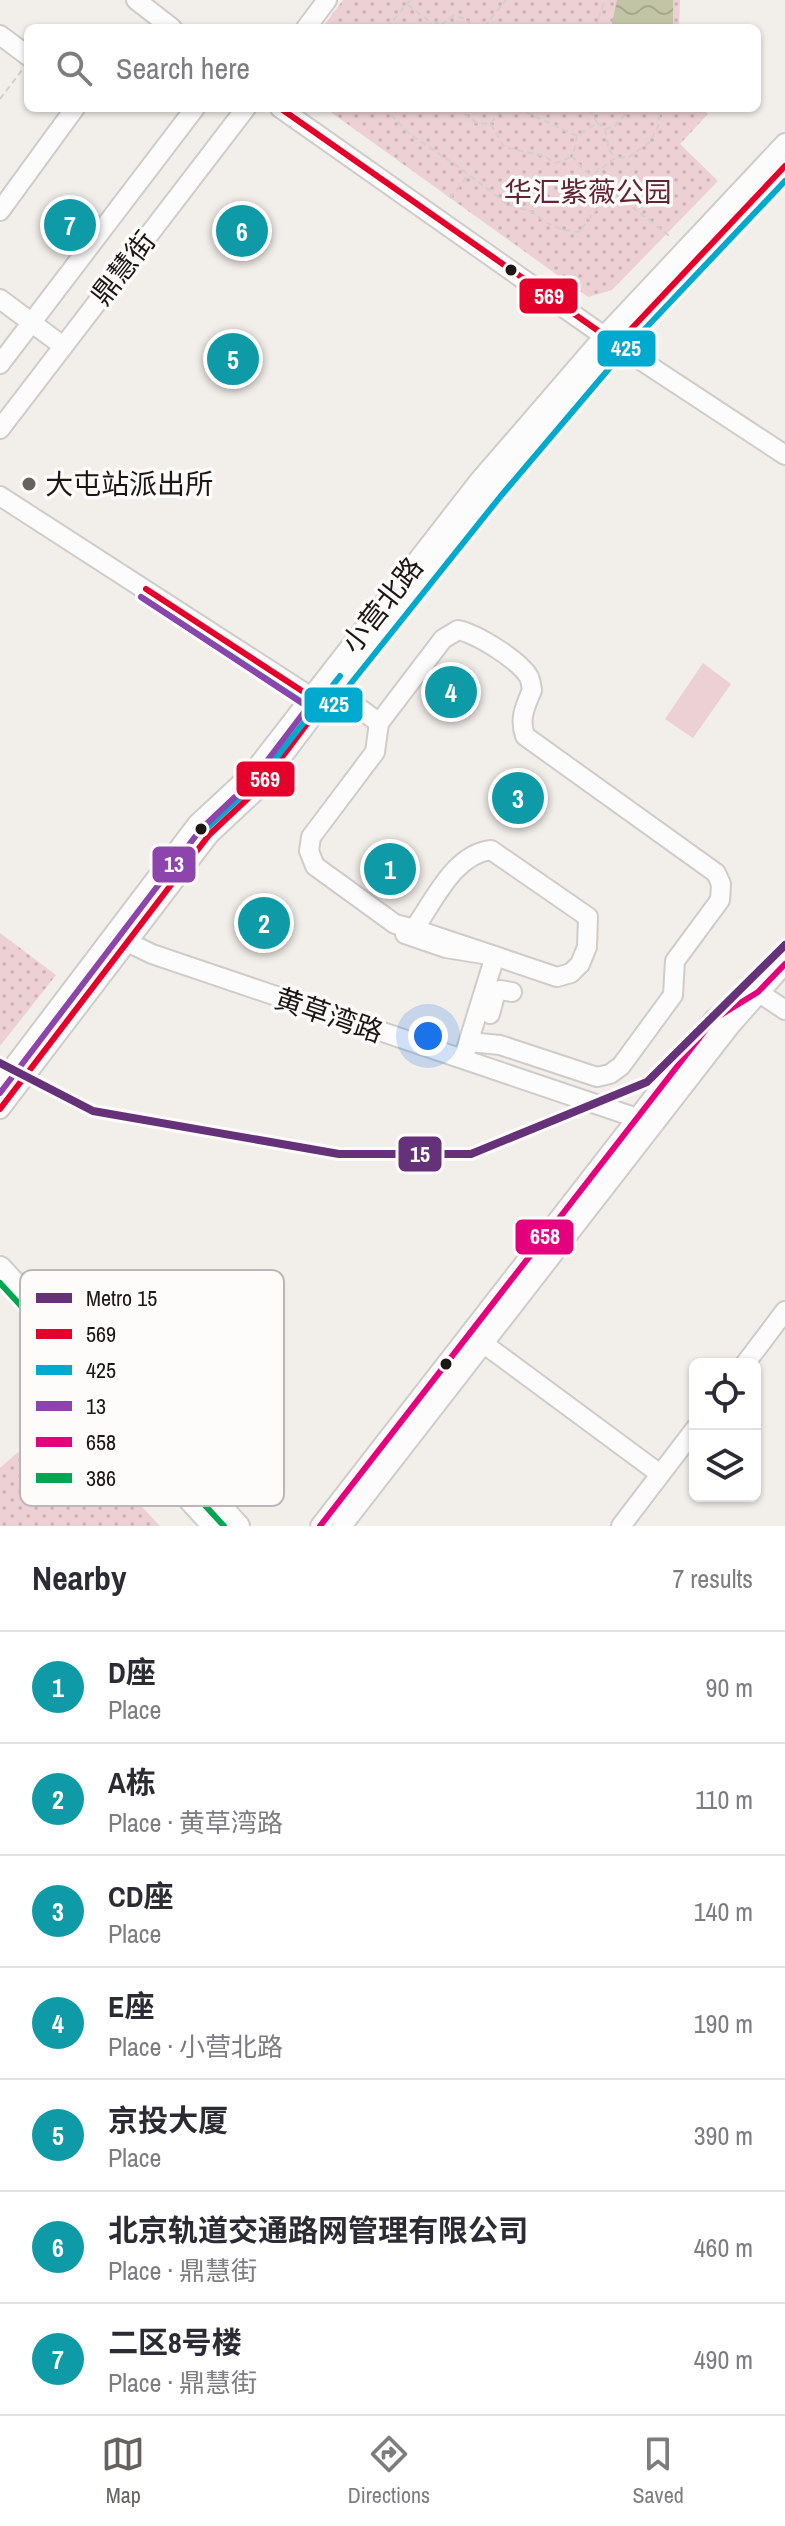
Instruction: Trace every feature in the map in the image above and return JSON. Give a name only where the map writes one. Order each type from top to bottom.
[{"type":"main road","points":[[0,1268],[20,1290]]},
{"type":"main road","points":[[0,1289],[20,1311]]},
{"type":"main road","points":[[196,1506],[214,1526]]},
{"type":"main road","points":[[220,1506],[238,1526]]},
{"type":"street","points":[[136,0],[167,24]]},
{"type":"street","points":[[309,24],[327,0]]},
{"type":"street","points":[[0,35],[24,56]]},
{"type":"street","points":[[0,211],[72,112]]},
{"type":"street","points":[[0,364],[192,112]]},
{"type":"street","name":"鼎慧街","points":[[0,429],[243,112]]},
{"type":"street","points":[[286,112],[610,340],[785,455]]},
{"type":"street","name":"小营北路","points":[[0,1084],[209,835],[258,789],[316,701],[492,491],[610,340],[785,143]]},
{"type":"street","name":"小营北路","points":[[610,340],[785,166]]},
{"type":"street","points":[[0,299],[29,327],[60,350]]},
{"type":"street","points":[[0,311],[29,327]]},
{"type":"street","points":[[0,496],[316,701],[354,704],[379,723]]},
{"type":"street","points":[[410,931],[459,865],[477,851],[491,850],[588,917],[587,947],[580,964],[571,973],[557,977],[495,956],[446,948],[395,924],[315,866],[309,851],[311,837],[375,752],[379,723],[443,639],[458,630],[473,633],[529,677],[532,690],[523,710],[521,724],[525,736],[716,873],[721,884],[720,900],[675,961],[673,995],[621,1066],[610,1074],[597,1077],[500,1045],[469,1042]]},
{"type":"street","name":"小营北路","points":[[0,1109],[120,939]]},
{"type":"street","name":"黄草湾路","points":[[120,939],[152,954],[637,1118]]},
{"type":"street","points":[[463,1061],[495,956]]},
{"type":"street","points":[[320,1526],[758,992],[785,964]]},
{"type":"street","points":[[469,1042],[489,1016],[495,995],[500,990],[512,992]]},
{"type":"street","points":[[758,992],[785,1010]]},
{"type":"street","points":[[342,1526],[637,1118],[714,1019],[758,992]]},
{"type":"street","points":[[750,1358],[785,1311]]},
{"type":"street","points":[[477,1338],[660,1474]]},
{"type":"street","points":[[621,1526],[694,1430]]},
{"type":"path","points":[[390,24],[410,0]]},
{"type":"path","points":[[487,24],[506,0]]},
{"type":"path","points":[[596,24],[605,0]]},
{"type":"path","points":[[407,4],[436,24]]},
{"type":"path","points":[[442,24],[453,16],[461,16],[470,24]]},
{"type":"path","points":[[0,99],[24,65]]},
{"type":"path","points":[[388,112],[411,135],[507,204],[532,212],[564,230],[579,232],[611,190]]},
{"type":"path","points":[[462,112],[477,123],[491,124]]},
{"type":"path","points":[[491,124],[501,112]]},
{"type":"path","points":[[526,112],[577,136]]},
{"type":"path","points":[[592,112],[597,123],[605,129],[609,150],[615,158]]},
{"type":"path","points":[[605,129],[615,126],[625,112]]},
{"type":"path","points":[[593,175],[615,158],[629,157],[650,142],[658,126],[660,112]]},
{"type":"path","points":[[573,157],[577,136],[597,123]]},
{"type":"path","points":[[491,124],[504,147],[544,156],[555,163],[573,157]]},
{"type":"path","points":[[573,157],[582,168],[667,233]]},
{"type":"path","points":[[450,198],[468,175]]},
{"type":"green space","points":[[343,0],[680,0],[679,24],[325,24]]},
{"type":"green space","name":"华汇紫薇公园","points":[[331,112],[706,112],[708,114],[680,144],[718,181],[612,290],[588,297]]},
{"type":"green space","points":[[703,663],[731,684],[693,738],[665,719]]},
{"type":"green space","points":[[0,933],[56,975],[0,1046]]},
{"type":"green space","points":[[20,1450],[20,1506],[141,1506],[160,1526],[0,1526],[0,1468]]},
{"type":"water","points":[[617,0],[673,0],[673,24],[612,24]]},
{"type":"metro line","name":"15","points":[[0,1063],[93,1111],[339,1154],[471,1154],[647,1082],[785,945]]},
{"type":"transit line","name":"569","points":[[286,112],[617,344],[785,166]]},
{"type":"transit line","name":"425","points":[[141,597],[317,712],[328,712],[500,497],[624,351],[785,181]]},
{"type":"transit line","name":"569","points":[[0,1109],[209,835],[258,789],[322,704],[146,589]]},
{"type":"transit line","name":"13","points":[[0,1093],[201,829],[251,782],[308,707],[141,597]]},
{"type":"transit line","name":"425","points":[[205,830],[259,780],[340,676]]},
{"type":"transit line","name":"658","points":[[320,1526],[714,1019],[758,992],[785,964]]},
{"type":"transit line","name":"386","points":[[0,1283],[20,1305]]},
{"type":"transit line","name":"386","points":[[206,1506],[224,1526]]},
{"type":"place","name":"二区8号楼","points":[[70,225]]},
{"type":"place","name":"北京轨道交通路网管理有限公司","points":[[242,231]]},
{"type":"place","name":"京投大厦","points":[[233,359]]},
{"type":"place","name":"大屯站派出所","points":[[29,484]]},
{"type":"place","name":"E座","points":[[451,692]]},
{"type":"place","name":"CD座","points":[[518,798]]},
{"type":"place","name":"D座","points":[[390,869]]},
{"type":"place","name":"A栋","points":[[264,923]]}]
